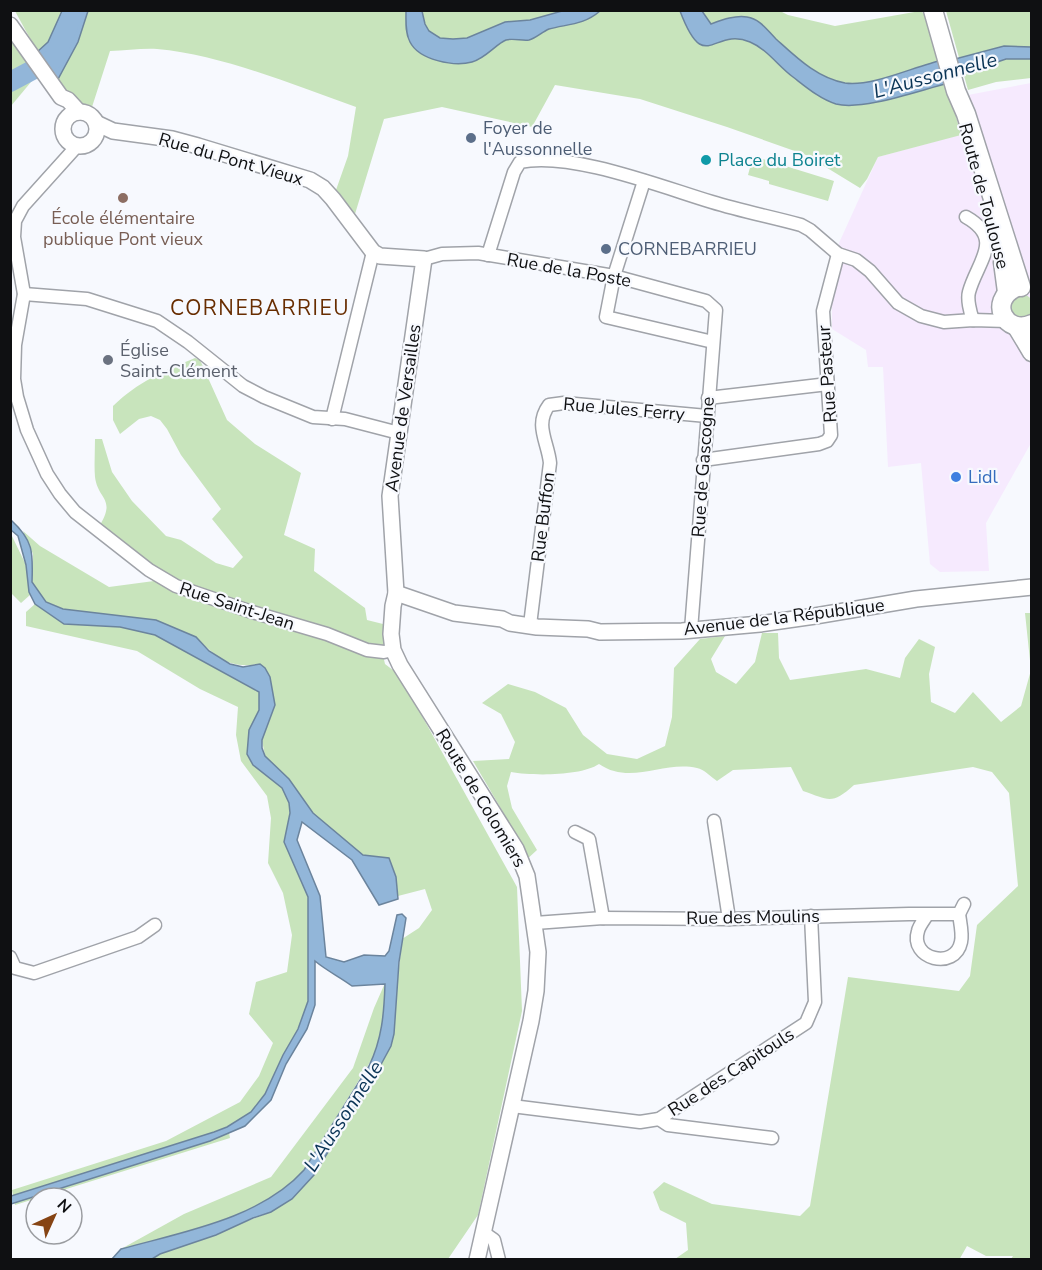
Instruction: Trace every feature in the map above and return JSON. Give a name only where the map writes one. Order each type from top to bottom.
[{"type":"main road","name":"Route de Toulouse","points":[[933,10],[966,134],[1015,293],[1003,316],[1019,324]]},
{"type":"main road","points":[[1019,324],[1032,352]]},
{"type":"street","points":[[10,25],[61,97],[68,100],[79,112]]},
{"type":"street","points":[[61,97],[59,105],[64,121],[63,132],[68,141],[77,146],[90,143],[95,130],[90,115],[73,113],[64,121]]},
{"type":"street","name":"Rue du Pont Vieux","points":[[95,130],[175,139],[310,180],[333,199],[373,252]]},
{"type":"street","name":"Rue Saint-Jean","points":[[77,146],[23,206],[15,221],[14,237],[24,294],[15,345],[14,379],[27,430],[47,474],[75,512],[149,570],[176,586],[327,634],[367,650],[393,651]]},
{"type":"street","points":[[488,255],[514,172],[520,162],[533,159],[552,161],[585,166],[644,181],[715,203],[801,225],[838,254],[856,260],[870,271],[898,303],[921,316],[944,322],[973,320],[1019,324]]},
{"type":"street","points":[[644,181],[614,276],[606,317],[713,342]]},
{"type":"street","points":[[966,217],[978,224],[987,240],[985,256],[968,294],[973,320]]},
{"type":"street","points":[[332,418],[373,252],[380,256],[423,259]]},
{"type":"street","name":"Rue de la Poste","points":[[423,259],[442,254],[477,253],[614,276],[712,305]]},
{"type":"street","name":"Rue Pasteur","points":[[703,460],[819,444],[827,441],[831,435],[824,311],[827,290],[838,254]]},
{"type":"street","name":"Avenue de Versailles","points":[[396,593],[390,496],[423,259]]},
{"type":"street","points":[[973,320],[1015,293]]},
{"type":"street","points":[[24,294],[87,299],[157,321],[188,342],[243,386],[292,409],[313,417],[345,419],[399,433]]},
{"type":"street","name":"Rue de Gascogne","points":[[691,630],[716,310],[712,305]]},
{"type":"street","points":[[708,398],[828,384]]},
{"type":"street","name":"Rue Jules Ferry","points":[[545,410],[553,403],[564,403],[707,416]]},
{"type":"street","name":"Rue Buffon","points":[[530,626],[550,463],[549,452],[542,433],[542,418],[545,410]]},
{"type":"street","name":"Avenue de la République","points":[[396,593],[454,613],[502,619],[510,623],[530,626],[588,629],[600,632],[691,630],[815,616],[916,599],[1032,587]]},
{"type":"street","name":"Route de Colomiers","points":[[396,593],[391,620],[393,651],[516,849],[527,876],[535,923],[538,952],[536,991],[531,1021],[477,1260]]},
{"type":"street","points":[[714,821],[729,919]]},
{"type":"street","points":[[575,832],[589,839],[603,918]]},
{"type":"street","name":"Rue des Moulins","points":[[535,923],[603,918],[729,919],[811,916],[908,908],[927,915],[962,909],[962,942],[956,952],[941,959],[926,955],[920,948],[917,938],[918,930],[927,915]]},
{"type":"street","name":"Rue des Capitouls","points":[[512,1106],[640,1122],[659,1119],[806,1023],[815,1002],[811,916]]},
{"type":"street","points":[[10,957],[15,968],[34,973],[138,937],[155,925]]},
{"type":"street","points":[[659,1119],[668,1125],[772,1137]]},
{"type":"street","points":[[484,1233],[494,1240],[499,1260]]},
{"type":"shaded area","points":[[1031,83],[1031,443],[986,523],[989,571],[940,572],[930,564],[921,463],[888,467],[883,367],[868,367],[866,350],[832,329],[832,303],[839,243],[878,157],[952,137],[968,95]]},
{"type":"green space","points":[[778,10],[788,15],[835,26],[920,11],[929,16],[961,135],[878,157],[860,188],[806,155],[727,127],[640,99],[555,85],[532,127],[442,107],[384,119],[355,214],[336,190],[348,156],[356,107],[232,64],[182,52],[157,49],[110,51],[92,107],[78,105],[53,76],[15,11]]},
{"type":"green space","points":[[946,11],[1031,11],[1031,78],[996,82],[968,90]]},
{"type":"green space","points":[[11,38],[36,76],[11,106]]},
{"type":"green space","points":[[753,156],[834,181],[828,201],[769,184],[769,181],[748,175]]},
{"type":"green space","points":[[1021,294],[1029,298],[1033,306],[1029,314],[1021,318],[1013,314],[1009,306],[1013,298]]},
{"type":"green space","points":[[195,358],[200,360],[227,420],[255,444],[301,473],[284,535],[315,549],[314,571],[365,608],[367,620],[383,624],[386,644],[381,647],[385,664],[398,674],[407,689],[517,887],[522,1011],[478,1215],[448,1259],[152,1259],[271,1212],[314,1175],[391,1046],[402,939],[419,928],[432,910],[425,889],[398,896],[396,877],[389,858],[363,855],[313,813],[289,779],[265,756],[262,740],[275,705],[260,664],[240,665],[224,660],[210,651],[196,637],[63,609],[46,602],[32,582],[33,554],[23,531],[40,546],[109,587],[154,581],[160,571],[100,525],[105,516],[106,504],[95,477],[95,439],[102,439],[112,472],[132,501],[166,536],[181,540],[216,563],[233,568],[243,557],[212,519],[221,509],[181,455],[160,420],[151,416],[139,419],[120,434],[113,420],[113,406],[132,390]]},
{"type":"green space","points":[[10,532],[26,565],[30,595],[21,603],[11,593]]},
{"type":"green space","points":[[35,604],[64,624],[120,627],[155,635],[259,692],[259,710],[249,730],[253,765],[282,788],[289,803],[290,813],[284,842],[308,897],[308,1002],[298,1029],[265,1094],[252,1112],[228,1127],[230,1138],[76,1186],[25,1186],[166,1141],[240,1102],[259,1076],[273,1043],[249,1014],[256,982],[287,972],[292,935],[283,893],[268,863],[271,818],[267,796],[241,761],[236,735],[238,707],[200,689],[137,651],[26,626],[26,612]]},
{"type":"green space","points":[[1025,613],[1031,613],[1032,1256],[1029,1259],[1011,1259],[1013,1256],[986,1256],[967,1246],[959,1260],[675,1259],[688,1250],[686,1223],[660,1210],[653,1192],[664,1182],[712,1204],[800,1216],[810,1206],[848,977],[959,991],[970,976],[977,925],[1018,886],[1009,793],[992,772],[973,767],[854,785],[840,796],[830,799],[803,791],[791,767],[733,770],[717,781],[705,771],[685,766],[635,773],[611,770],[599,764],[569,773],[511,772],[507,786],[512,808],[537,850],[525,861],[524,848],[473,761],[509,759],[515,742],[501,714],[482,703],[508,684],[535,692],[566,708],[583,735],[607,754],[637,759],[665,746],[672,717],[674,668],[700,639],[725,636],[711,659],[716,672],[736,684],[755,662],[762,633],[778,633],[779,658],[790,680],[866,669],[900,678],[905,658],[919,639],[935,647],[929,674],[931,702],[955,713],[973,692],[1001,722],[1021,706],[1031,670]]},
{"type":"green space","points":[[385,983],[383,1024],[378,1049],[304,1170],[286,1187],[243,1212],[219,1222],[121,1249],[184,1214],[271,1177],[353,1068]]},
{"type":"green space","points":[[24,1186],[24,1202],[15,1205],[12,1190]]},
{"type":"water","points":[[62,11],[88,11],[78,42],[57,81],[37,52],[48,42]]},
{"type":"water","points":[[406,11],[422,11],[429,31],[440,38],[453,39],[467,38],[505,22],[530,20],[562,11],[600,11],[582,22],[549,29],[529,40],[506,40],[477,60],[456,64],[429,58],[415,48],[407,35]]},
{"type":"water","points":[[680,11],[702,11],[711,24],[733,17],[752,18],[816,72],[845,83],[868,82],[943,60],[949,83],[861,105],[836,104],[808,89],[762,49],[750,42],[737,39],[703,46],[689,31]]},
{"type":"water","points":[[1004,46],[1031,47],[1031,59],[1006,59],[959,75],[955,59]]},
{"type":"water","points":[[11,520],[28,541],[32,555],[32,582],[46,602],[63,609],[156,620],[196,637],[209,651],[230,664],[243,667],[260,664],[265,668],[270,677],[275,705],[262,740],[265,756],[289,779],[313,813],[363,855],[389,858],[396,877],[398,899],[379,905],[352,860],[302,822],[297,840],[320,896],[326,957],[344,962],[364,955],[385,956],[389,951],[397,915],[402,914],[406,918],[399,962],[394,1034],[391,1046],[314,1175],[292,1199],[271,1212],[152,1259],[112,1259],[121,1249],[219,1222],[243,1212],[286,1187],[304,1170],[369,1066],[382,1026],[385,984],[352,986],[315,961],[315,1005],[307,1029],[286,1064],[271,1100],[245,1126],[210,1141],[68,1186],[43,1186],[214,1132],[251,1112],[265,1094],[298,1029],[308,1001],[308,897],[284,842],[290,813],[289,803],[282,788],[253,765],[247,754],[249,730],[259,710],[259,692],[155,635],[120,627],[64,624],[35,604],[29,592],[26,565],[18,536],[11,530]]},
{"type":"water","points":[[24,1192],[24,1200],[11,1204],[11,1196]]},
{"type":"waterway","name":"L'Aussonnelle","points":[[10,82],[55,58],[74,10]]},
{"type":"place","name":"Foyer de l'Aussonnelle","points":[[471,138]]},
{"type":"place","name":"Place du Boiret","points":[[706,160]]},
{"type":"place","name":"École élémentaire publique Pont vieux","points":[[123,198]]},
{"type":"place","name":"CORNEBARRIEU","points":[[606,249]]},
{"type":"place","name":"Église Saint-Clément","points":[[108,360]]},
{"type":"place","name":"Lidl","points":[[956,477]]},
{"type":"district","name":"CORNEBARRIEU","points":[[260,308]]}]
